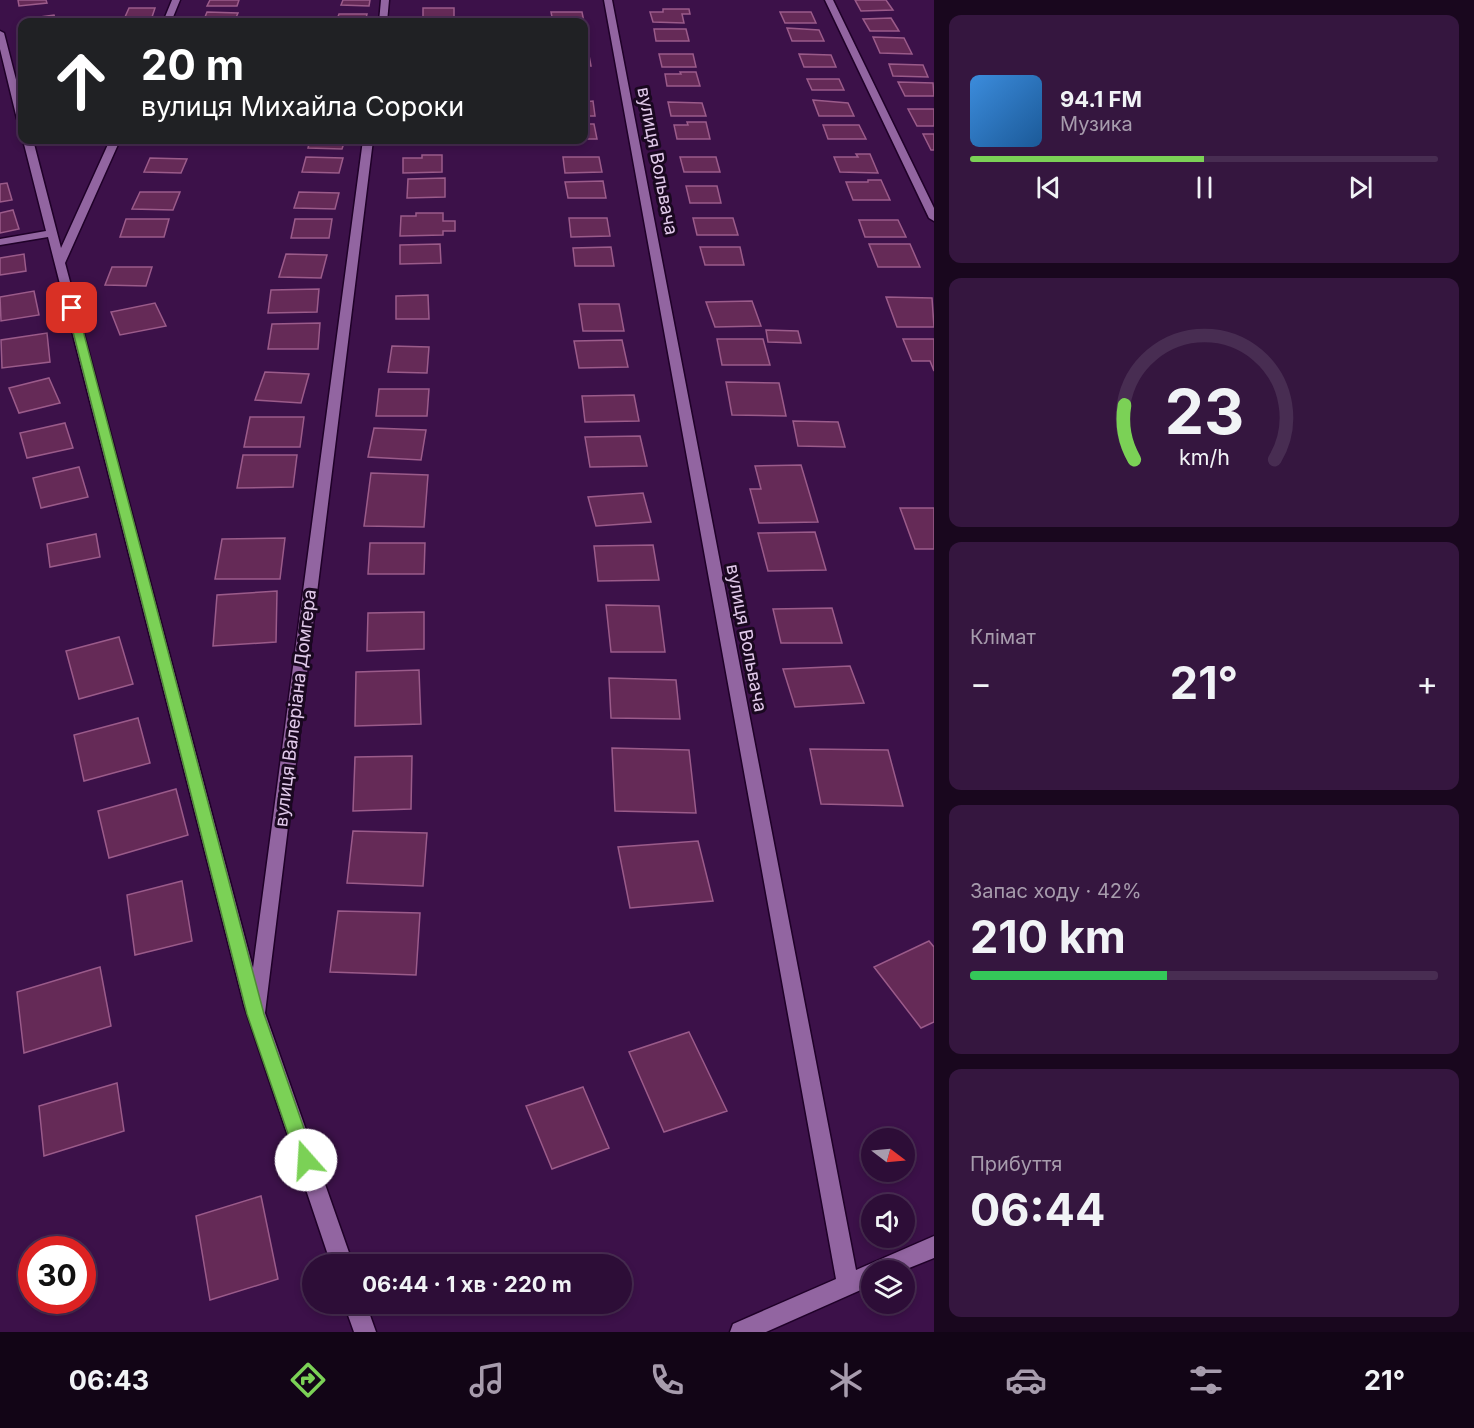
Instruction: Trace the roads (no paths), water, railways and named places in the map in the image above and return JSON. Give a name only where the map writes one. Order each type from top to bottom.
[{"type":"street","points":[[168,18],[177,0]]},
{"type":"street","points":[[383,18],[385,0]]},
{"type":"street","name":"вулиця Вольвача","points":[[608,0],[848,1284]]},
{"type":"street","points":[[829,0],[934,218]]},
{"type":"street","points":[[0,33],[18,103]]},
{"type":"street","points":[[29,144],[256,1014]]},
{"type":"street","points":[[60,263],[113,144]]},
{"type":"street","name":"вулиця Валеріана Домгера","points":[[339,1254],[256,1014],[367,144]]},
{"type":"street","points":[[0,242],[52,233]]},
{"type":"street","points":[[903,1260],[934,1247]]},
{"type":"street","points":[[741,1332],[861,1279]]},
{"type":"street","points":[[359,1314],[365,1332]]}]
